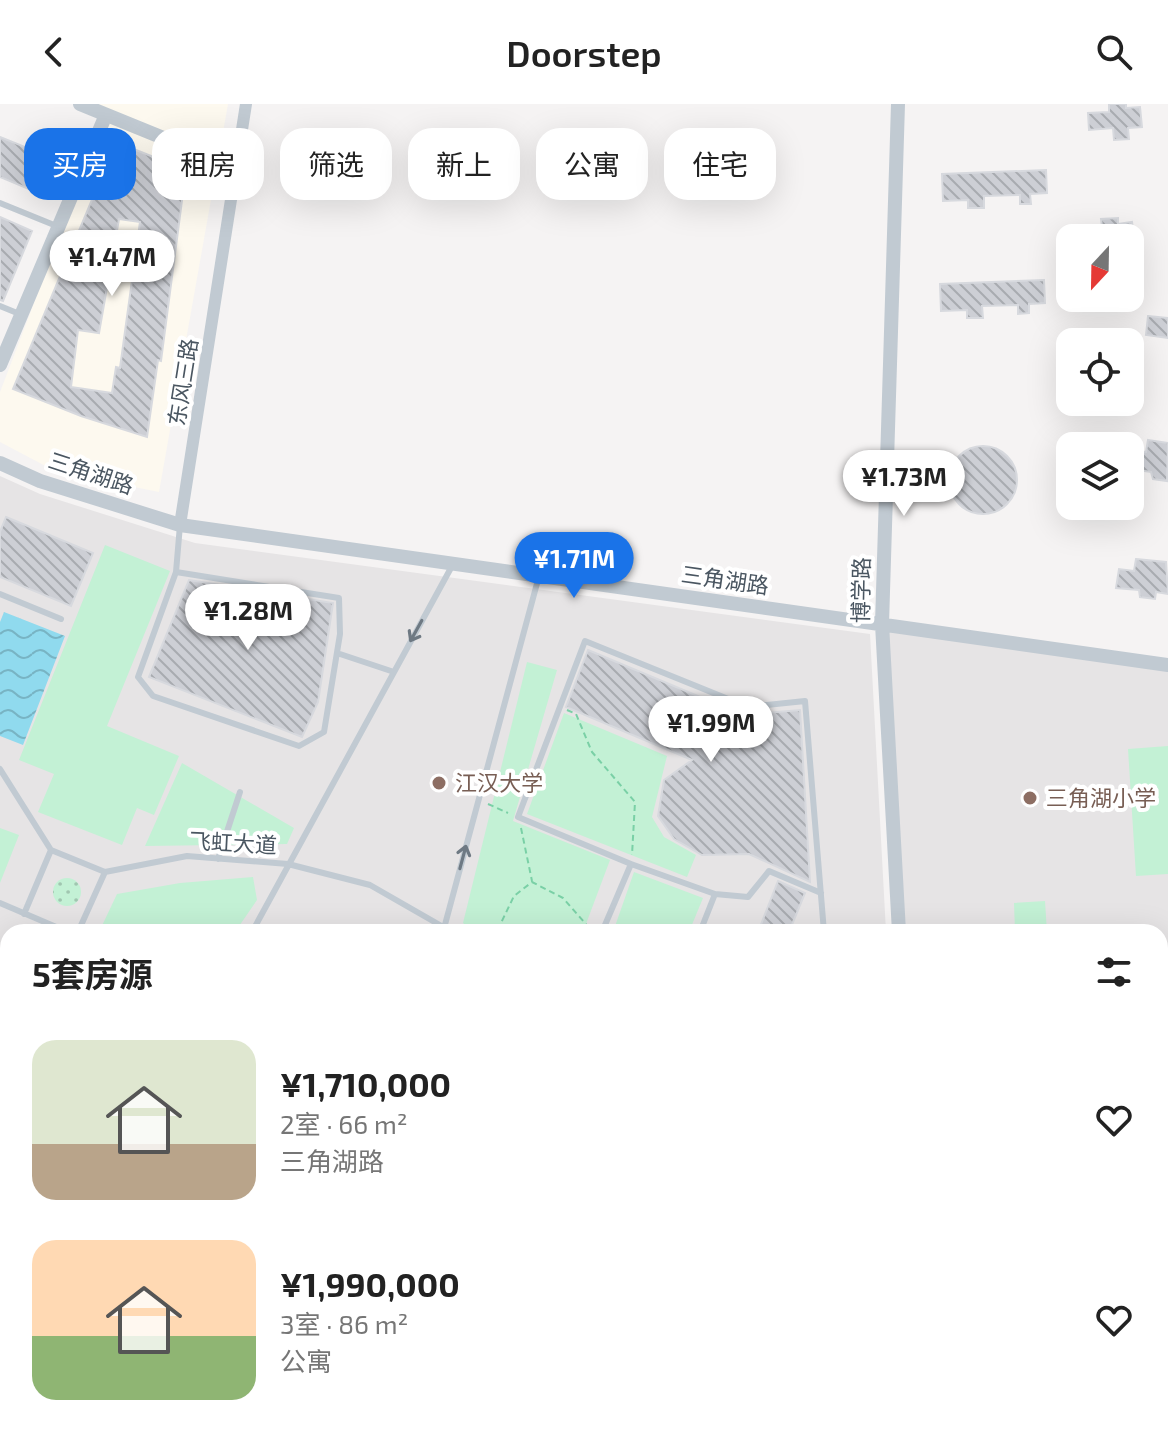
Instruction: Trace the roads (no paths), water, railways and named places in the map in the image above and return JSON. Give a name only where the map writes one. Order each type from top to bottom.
[{"type":"street","points":[[80,104],[152,135]]},
{"type":"street","name":"东风三路","points":[[243,128],[246,104]]},
{"type":"street","name":"博学路","points":[[898,104],[882,624],[899,924]]},
{"type":"street","points":[[0,365],[105,117]]},
{"type":"street","name":"东风三路","points":[[180,525],[232,200]]},
{"type":"street","name":"三角湖路","points":[[0,463],[40,481],[180,525],[1168,665]]},
{"type":"lane","points":[[0,203],[59,227]]},
{"type":"lane","points":[[0,306],[22,315]]},
{"type":"lane","points":[[176,572],[339,598],[337,653],[324,732],[299,746],[153,696],[138,677],[176,572],[180,525]]},
{"type":"lane","points":[[256,924],[454,563]]},
{"type":"lane","points":[[445,924],[539,576]]},
{"type":"lane","points":[[0,594],[61,619]]},
{"type":"lane","points":[[821,893],[769,871],[748,897],[715,894],[631,864],[518,817],[585,641],[748,707],[805,701],[821,893],[823,924]]},
{"type":"lane","points":[[337,653],[394,672]]},
{"type":"lane","points":[[0,769],[51,850],[105,872],[82,924]]},
{"type":"lane","points":[[218,859],[240,792]]},
{"type":"lane","points":[[24,914],[51,850]]},
{"type":"lane","name":"飞虹大道","points":[[105,872],[187,856],[288,864],[370,885],[436,924]]},
{"type":"lane","points":[[605,924],[631,864]]},
{"type":"lane","points":[[703,924],[715,894]]},
{"type":"lane","points":[[0,903],[48,924]]},
{"type":"water","points":[[4,612],[65,636],[23,745],[0,736],[0,622]]},
{"type":"place","name":"江汉大学","points":[[439,783]]},
{"type":"place","name":"三角湖小学","points":[[1030,798]]}]
